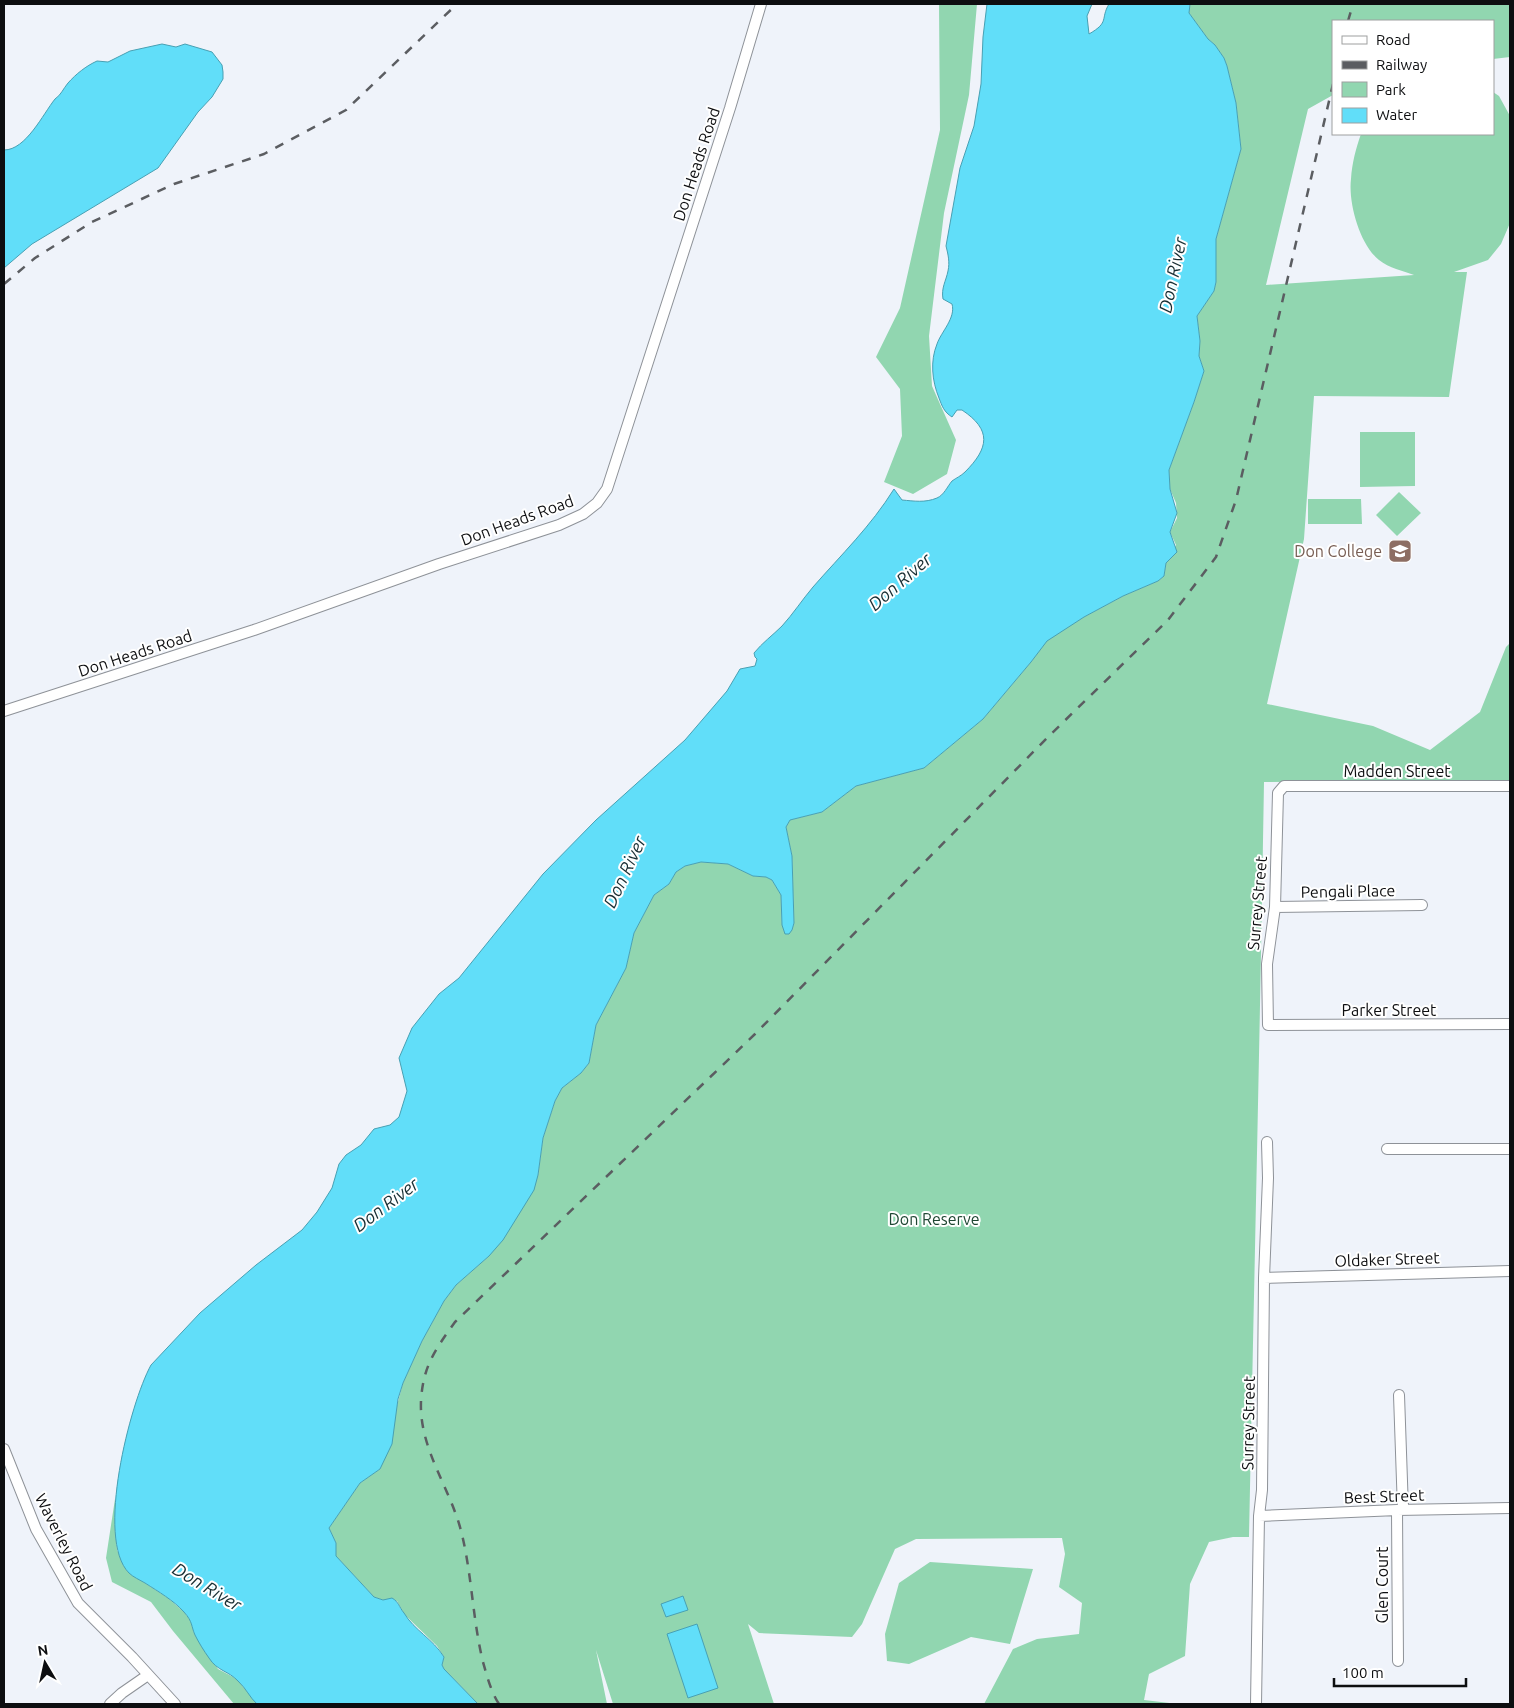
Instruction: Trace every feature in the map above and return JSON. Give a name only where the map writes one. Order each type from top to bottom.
[{"type":"street","name":"Don Heads Road","points":[[4,711],[254,630],[439,564],[559,525],[583,514],[597,503],[607,489],[730,108],[761,4]]},
{"type":"street","name":"Madden Street","points":[[1284,786],[1510,786]]},
{"type":"street","name":"Surrey Street","points":[[1268,1025],[1267,964],[1275,907],[1278,793],[1284,786]]},
{"type":"street","name":"Pengali Place","points":[[1275,907],[1422,905]]},
{"type":"street","name":"Parker Street","points":[[1268,1025],[1510,1024]]},
{"type":"street","name":"Surrey Street","points":[[1256,1704],[1259,1516],[1262,1490],[1264,1278],[1268,1178],[1267,1142]]},
{"type":"street","points":[[1387,1149],[1510,1149]]},
{"type":"street","name":"Oldaker Street","points":[[1264,1278],[1510,1271]]},
{"type":"street","name":"Glen Court","points":[[1398,1661],[1399,1394]]},
{"type":"street","name":"Waverley Road","points":[[4,1449],[36,1529],[78,1603],[132,1657],[175,1704]]},
{"type":"street","name":"Best Street","points":[[1259,1516],[1400,1510],[1510,1508]]},
{"type":"street","points":[[110,1704],[122,1693],[148,1676]]},
{"type":"green space","points":[[939,4],[977,4],[969,95],[944,213],[929,336],[932,386],[956,440],[947,474],[913,494],[884,482],[902,436],[900,389],[876,357],[900,308],[940,130]]},
{"type":"green space","name":"Don Reserve","points":[[1190,4],[1510,4],[1510,57],[1494,59],[1494,20],[1332,20],[1332,96],[1308,109],[1266,285],[1414,275],[1379,260],[1372,253],[1361,234],[1351,200],[1352,167],[1361,135],[1494,135],[1494,93],[1499,96],[1510,116],[1510,223],[1501,244],[1488,260],[1454,272],[1467,272],[1449,397],[1314,396],[1304,539],[1267,704],[1373,726],[1430,750],[1480,712],[1506,647],[1510,643],[1510,780],[1264,782],[1249,1537],[1233,1537],[1209,1542],[1190,1584],[1185,1656],[1149,1674],[1144,1700],[1178,1704],[984,1704],[1013,1649],[1037,1639],[1079,1634],[1082,1603],[1059,1587],[1065,1554],[1062,1538],[916,1539],[895,1549],[862,1624],[852,1637],[759,1633],[748,1624],[774,1704],[613,1704],[596,1650],[607,1704],[478,1704],[444,1669],[442,1665],[444,1657],[437,1646],[404,1614],[397,1601],[374,1597],[336,1556],[336,1543],[329,1528],[360,1483],[380,1469],[403,1383],[422,1341],[444,1301],[456,1285],[489,1256],[538,1175],[543,1138],[555,1101],[562,1088],[581,1073],[589,1063],[596,1025],[626,968],[634,933],[654,895],[669,884],[676,872],[685,866],[701,862],[728,864],[753,876],[766,877],[772,880],[781,895],[782,925],[792,930],[794,923],[792,856],[786,827],[790,820],[822,812],[856,786],[924,768],[983,719],[1047,640],[1084,617],[1123,596],[1158,581],[1164,576],[1166,563],[1176,545],[1170,532],[1177,518],[1176,503],[1170,489],[1169,470],[1204,371],[1199,356],[1200,341],[1197,316],[1214,291],[1216,282],[1216,239],[1241,149],[1236,103],[1224,58],[1189,13]]},
{"type":"green space","points":[[1360,432],[1415,432],[1415,486],[1360,487]]},
{"type":"green space","points":[[1399,492],[1421,513],[1397,536],[1376,515]]},
{"type":"green space","points":[[1308,499],[1361,499],[1362,524],[1308,524]]},
{"type":"green space","points":[[115,1499],[117,1550],[128,1572],[168,1598],[184,1612],[192,1622],[194,1633],[218,1669],[237,1679],[257,1704],[234,1704],[151,1602],[112,1582],[106,1558]]},
{"type":"green space","points":[[930,1562],[1033,1569],[1010,1644],[971,1637],[909,1664],[887,1661],[885,1634],[899,1583]]},
{"type":"water","name":"Don River","points":[[987,4],[1092,4],[1087,16],[1089,34],[1096,30],[1104,20],[1109,4],[1190,4],[1189,13],[1208,39],[1215,45],[1227,66],[1236,103],[1241,149],[1216,239],[1216,282],[1214,291],[1197,316],[1200,341],[1199,356],[1204,371],[1169,470],[1170,489],[1177,513],[1170,532],[1177,552],[1166,563],[1164,576],[1158,581],[1123,596],[1084,617],[1047,641],[983,719],[924,768],[856,786],[822,812],[790,820],[786,827],[792,856],[794,923],[789,934],[785,934],[782,925],[781,895],[772,880],[766,877],[753,876],[728,864],[701,862],[685,866],[676,872],[669,884],[654,895],[634,933],[626,968],[596,1025],[589,1063],[581,1073],[562,1088],[555,1101],[543,1138],[534,1190],[503,1240],[489,1256],[456,1285],[444,1301],[422,1341],[403,1383],[398,1399],[392,1444],[380,1469],[360,1483],[329,1528],[336,1543],[336,1556],[374,1597],[383,1600],[392,1598],[396,1601],[413,1625],[440,1651],[444,1657],[442,1665],[444,1669],[478,1704],[257,1704],[234,1678],[212,1662],[198,1641],[187,1615],[166,1596],[129,1573],[119,1556],[115,1532],[115,1502],[119,1470],[134,1409],[143,1383],[151,1365],[200,1313],[256,1265],[302,1230],[317,1212],[332,1188],[339,1164],[346,1155],[361,1145],[374,1129],[390,1125],[399,1117],[407,1091],[399,1058],[412,1028],[439,994],[459,978],[543,874],[596,820],[685,740],[727,691],[740,669],[755,666],[757,659],[754,653],[779,629],[813,587],[866,528],[894,489],[902,500],[933,500],[944,493],[952,481],[962,475],[979,455],[984,439],[978,425],[972,417],[962,410],[957,410],[952,417],[941,404],[935,385],[933,357],[939,339],[948,325],[953,309],[952,304],[943,299],[943,288],[949,264],[946,246],[960,168],[974,126],[981,84],[983,37]]},
{"type":"water","points":[[162,44],[176,47],[185,44],[212,52],[222,65],[223,79],[212,97],[198,112],[158,168],[32,244],[4,268],[4,150],[20,144],[27,138],[68,83],[85,68],[97,61],[108,62],[130,51]]},
{"type":"water","points":[[683,1596],[688,1610],[666,1617],[661,1604]]},
{"type":"water","points":[[697,1624],[718,1688],[688,1698],[667,1634]]},
{"type":"railway","points":[[4,284],[35,258],[92,222],[174,184],[264,154],[346,110],[457,4]]},
{"type":"railway","points":[[1348,20],[1353,4]]},
{"type":"railway","points":[[499,1704],[491,1689],[479,1645],[467,1560],[460,1527],[429,1450],[425,1434],[421,1401],[424,1378],[431,1359],[455,1322],[755,1034],[1049,736],[1168,620],[1216,557],[1236,500],[1332,88]]},
{"type":"place","name":"Don College","points":[[1400,551]]}]
